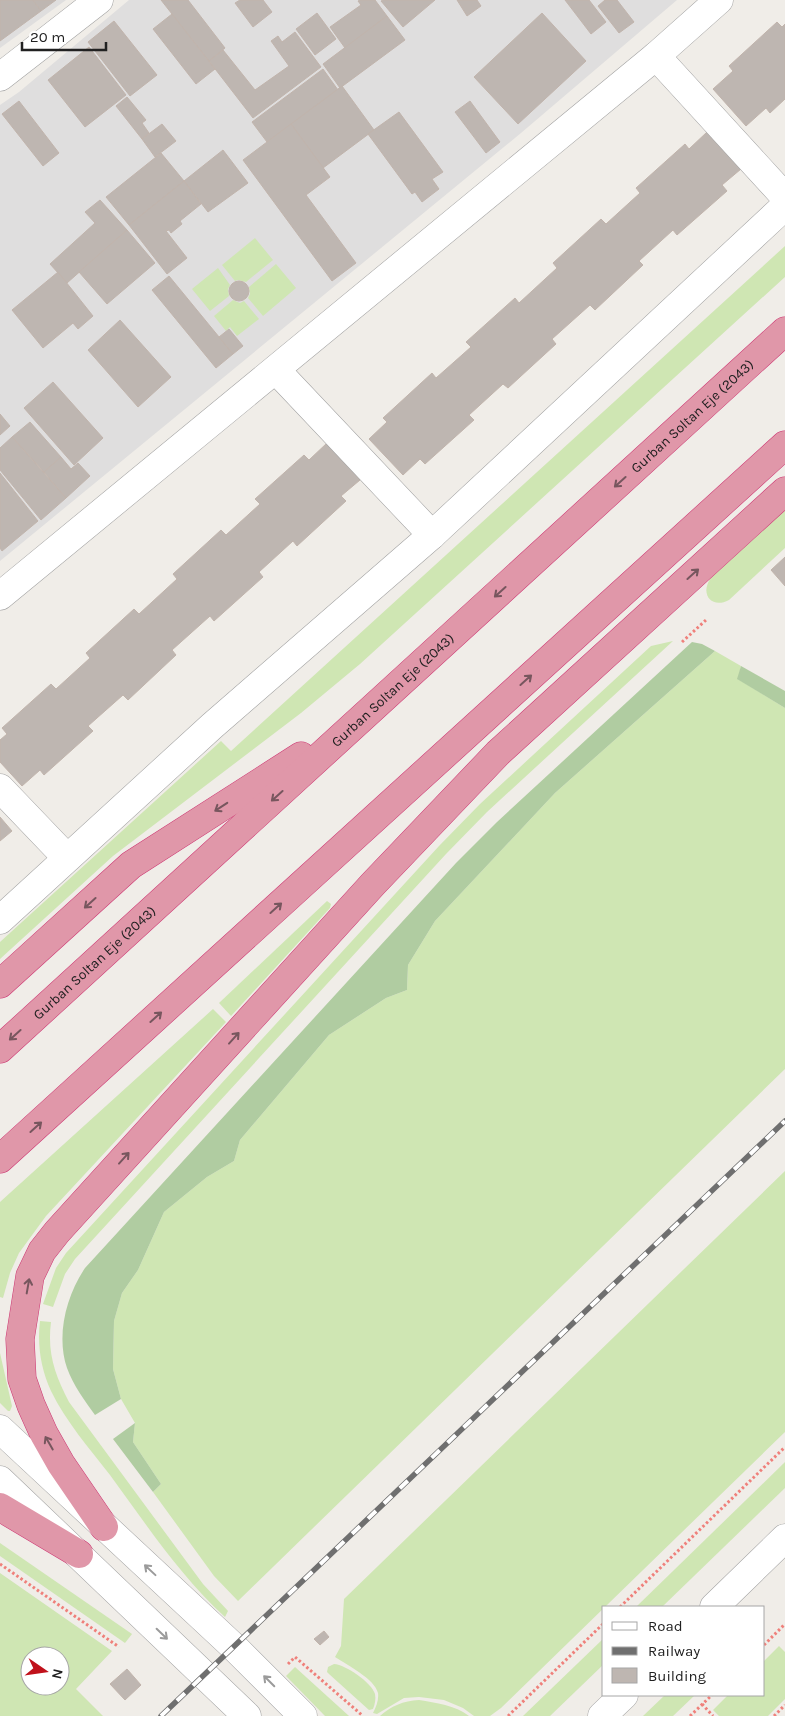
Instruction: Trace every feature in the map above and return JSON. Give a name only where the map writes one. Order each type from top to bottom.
[{"type":"highway","name":"Gurban Soltan Eje (2043)","points":[[0,1049],[785,331]]},
{"type":"highway","points":[[0,1159],[785,445]]},
{"type":"highway","points":[[104,1528],[61,1464],[44,1434],[22,1379],[20,1339],[24,1310],[30,1276],[42,1251],[64,1224],[373,884],[492,760],[785,491]]},
{"type":"highway","points":[[389,805],[657,607]]},
{"type":"highway","points":[[0,984],[131,865],[365,715]]},
{"type":"highway","points":[[0,1507],[79,1554]]},
{"type":"street","points":[[0,77],[99,0]]},
{"type":"street","points":[[0,596],[656,56],[719,0]]},
{"type":"street","points":[[656,56],[785,197]]},
{"type":"street","points":[[0,920],[212,726],[432,535],[785,206]]},
{"type":"street","points":[[276,370],[432,535]]},
{"type":"street","points":[[0,788],[67,858]]},
{"type":"street","points":[[0,1429],[104,1528],[235,1648],[303,1716]]},
{"type":"street","points":[[0,1480],[247,1716]]},
{"type":"street","points":[[715,1606],[785,1538]]},
{"type":"street","points":[[602,1716],[623,1696]]},
{"type":"path","points":[[682,642],[706,620]]},
{"type":"path","points":[[621,1606],[785,1447]]},
{"type":"path","points":[[0,1564],[119,1647]]},
{"type":"path","points":[[765,1643],[785,1624]]},
{"type":"path","points":[[508,1716],[602,1625]]},
{"type":"path","points":[[281,1670],[294,1657],[363,1716]]},
{"type":"path","points":[[690,1716],[711,1696]]},
{"type":"path","points":[[702,1704],[713,1716]]},
{"type":"path","points":[[774,1716],[785,1705]]},
{"type":"shaded area","points":[[0,0],[66,0],[0,48]]},
{"type":"shaded area","points":[[129,0],[677,0],[521,133],[0,561],[0,105],[19,92]]},
{"type":"green space","points":[[255,238],[273,260],[246,282],[235,281],[222,265]]},
{"type":"green space","points":[[785,246],[785,277],[360,664],[301,713],[113,856],[0,959],[0,942],[221,741],[231,751]]},
{"type":"green space","points":[[276,264],[296,288],[263,316],[248,298],[250,294],[249,287]]},
{"type":"green space","points":[[218,268],[230,285],[228,289],[229,296],[210,311],[192,289]]},
{"type":"green space","points":[[233,300],[240,303],[244,301],[259,319],[237,336],[230,327],[226,331],[214,316]]},
{"type":"green space","points":[[785,510],[785,548],[729,600],[717,603],[709,599],[706,590],[710,579]]},
{"type":"green space","points":[[673,641],[487,812],[446,854],[75,1259],[65,1274],[53,1307],[43,1304],[56,1268],[66,1253],[439,846],[480,804],[651,646]]},
{"type":"green space","points":[[692,642],[702,644],[715,651],[555,793],[435,921],[408,965],[407,990],[386,998],[329,1035],[240,1140],[234,1161],[207,1177],[164,1212],[138,1270],[122,1293],[114,1321],[113,1369],[121,1399],[95,1415],[80,1393],[67,1368],[62,1343],[68,1304],[78,1279],[85,1268],[456,863],[497,822]]},
{"type":"green space","points":[[715,651],[741,666],[738,679],[785,708],[785,1069],[238,1601],[214,1576],[153,1492],[161,1484],[133,1442],[135,1423],[121,1399],[113,1369],[114,1321],[122,1293],[138,1270],[164,1212],[207,1177],[234,1161],[240,1140],[329,1035],[386,998],[407,990],[408,965],[435,921],[555,793]]},
{"type":"green space","points":[[741,666],[785,691],[785,708],[737,679]]},
{"type":"green space","points":[[327,901],[331,904],[330,908],[231,1016],[219,1003]]},
{"type":"green space","points":[[213,1009],[226,1022],[46,1216],[19,1253],[10,1273],[3,1298],[0,1297],[0,1202]]},
{"type":"green space","points":[[785,1171],[785,1432],[606,1606],[602,1606],[602,1610],[501,1708],[490,1716],[474,1716],[463,1708],[444,1700],[419,1697],[404,1698],[377,1714],[373,1713],[378,1698],[376,1688],[360,1673],[335,1657],[341,1646],[344,1599]]},
{"type":"green space","points":[[40,1321],[51,1322],[50,1344],[53,1364],[69,1402],[203,1584],[228,1611],[225,1617],[178,1567],[64,1414],[51,1391],[42,1366],[39,1339]]},
{"type":"green space","points":[[0,1353],[12,1406],[10,1411],[0,1403]]},
{"type":"green space","points":[[135,1423],[133,1442],[161,1484],[153,1492],[113,1439]]},
{"type":"green space","points":[[785,1462],[785,1488],[663,1606],[637,1606]]},
{"type":"green space","points":[[0,1543],[132,1634],[125,1643],[0,1556]]},
{"type":"green space","points":[[0,1573],[112,1651],[76,1689],[103,1716],[0,1716]]},
{"type":"green space","points":[[602,1640],[602,1666],[550,1716],[523,1716]]},
{"type":"green space","points":[[779,1646],[785,1652],[785,1699],[768,1716],[719,1716],[713,1710],[727,1696],[765,1696],[765,1660]]},
{"type":"green space","points":[[334,1664],[351,1671],[369,1684],[375,1694],[373,1709],[369,1710],[327,1672],[328,1667]]},
{"type":"green space","points":[[295,1667],[349,1716],[325,1716],[286,1676]]},
{"type":"green space","points":[[664,1696],[694,1696],[673,1716],[643,1716]]},
{"type":"green space","points":[[419,1700],[452,1707],[469,1716],[380,1716],[388,1709]]},
{"type":"building","points":[[0,0],[33,0],[41,11],[0,41]]},
{"type":"building","points":[[33,0],[56,0],[41,11]]},
{"type":"building","points":[[161,0],[188,0],[225,48],[209,61]]},
{"type":"building","points":[[240,0],[263,0],[272,12],[253,27],[235,3]]},
{"type":"building","points":[[375,0],[387,16],[345,48],[330,27],[361,5],[358,1]]},
{"type":"building","points":[[435,0],[403,27],[381,1]]},
{"type":"building","points":[[457,0],[477,0],[481,6],[467,16]]},
{"type":"building","points":[[565,0],[589,0],[606,22],[591,34]]},
{"type":"building","points":[[605,0],[617,0],[634,22],[619,33],[598,6]]},
{"type":"building","points":[[317,13],[336,39],[315,55],[296,29]]},
{"type":"building","points":[[542,13],[586,61],[518,124],[474,77]]},
{"type":"building","points":[[172,14],[215,69],[196,84],[153,29]]},
{"type":"building","points":[[387,16],[405,40],[340,88],[323,64]]},
{"type":"building","points":[[114,21],[157,75],[130,96],[88,42]]},
{"type":"building","points":[[777,22],[782,27],[785,24],[785,99],[770,113],[766,108],[746,126],[713,89],[733,71],[729,66]]},
{"type":"building","points":[[295,32],[321,67],[253,118],[209,61],[223,50],[255,90],[289,66],[271,41],[278,36],[282,42]]},
{"type":"building","points":[[89,47],[126,95],[85,127],[48,80]]},
{"type":"building","points":[[323,69],[338,90],[267,142],[252,122]]},
{"type":"building","points":[[342,86],[374,130],[323,168],[291,124]]},
{"type":"building","points":[[127,97],[146,120],[142,123],[149,133],[142,139],[116,106]]},
{"type":"building","points":[[19,101],[59,153],[43,166],[2,114]]},
{"type":"building","points":[[470,101],[500,142],[486,153],[455,112]]},
{"type":"building","points":[[399,112],[443,172],[432,179],[439,189],[422,202],[415,192],[412,194],[368,134]]},
{"type":"building","points":[[162,124],[176,141],[155,157],[142,139]]},
{"type":"building","points":[[291,124],[330,177],[306,195],[356,263],[332,281],[243,160]]},
{"type":"building","points":[[707,132],[741,169],[722,185],[727,191],[677,235],[673,230],[639,261],[643,265],[595,310],[590,305],[552,339],[556,344],[508,388],[503,384],[469,415],[474,420],[425,464],[420,459],[403,475],[369,439],[387,422],[383,418],[432,373],[436,378],[471,347],[466,342],[515,298],[519,303],[557,268],[553,263],[601,219],[606,224],[640,193],[636,188],[685,144],[689,149]]},
{"type":"building","points":[[223,150],[248,183],[208,212],[184,181]]},
{"type":"building","points":[[161,153],[184,181],[129,225],[106,197]]},
{"type":"building","points":[[184,181],[201,204],[180,221],[182,224],[171,233],[169,230],[166,231],[187,258],[167,274],[129,225]]},
{"type":"building","points":[[100,200],[127,230],[67,283],[50,264],[95,223],[85,212]]},
{"type":"building","points":[[127,230],[155,263],[107,304],[79,272]]},
{"type":"building","points":[[58,272],[93,316],[78,329],[73,323],[43,348],[12,310]]},
{"type":"building","points":[[169,276],[233,354],[216,368],[152,290]]},
{"type":"building","points":[[239,281],[246,284],[249,291],[246,298],[239,301],[232,298],[229,291],[232,284]]},
{"type":"building","points":[[120,320],[171,377],[138,407],[88,350]]},
{"type":"building","points":[[229,329],[243,346],[233,354],[219,337]]},
{"type":"building","points":[[53,382],[103,438],[74,465],[24,408]]},
{"type":"building","points":[[0,414],[10,426],[0,435]]},
{"type":"building","points":[[30,422],[61,457],[44,472],[12,437]]},
{"type":"building","points":[[12,437],[66,498],[41,520],[0,470],[0,448]]},
{"type":"building","points":[[327,443],[360,480],[341,496],[346,501],[297,546],[293,541],[259,572],[263,577],[214,621],[210,616],[172,650],[176,655],[128,700],[123,695],[88,726],[93,731],[44,775],[40,770],[22,786],[0,762],[0,740],[7,734],[2,728],[51,684],[56,689],[90,658],[86,653],[134,609],[139,614],[177,579],[173,574],[221,530],[226,535],[260,504],[255,499],[304,455],[309,460]]},
{"type":"building","points":[[61,457],[71,469],[78,463],[90,476],[66,498],[44,472]]},
{"type":"building","points":[[0,473],[38,521],[2,551],[0,548]]},
{"type":"building","points":[[785,557],[785,586],[771,570]]},
{"type":"building","points":[[0,817],[12,831],[0,841]]},
{"type":"building","points":[[324,1631],[329,1637],[320,1645],[314,1639]]},
{"type":"building","points":[[127,1669],[141,1685],[125,1700],[110,1684]]},
{"type":"railway","points":[[161,1716],[785,1121]]}]
